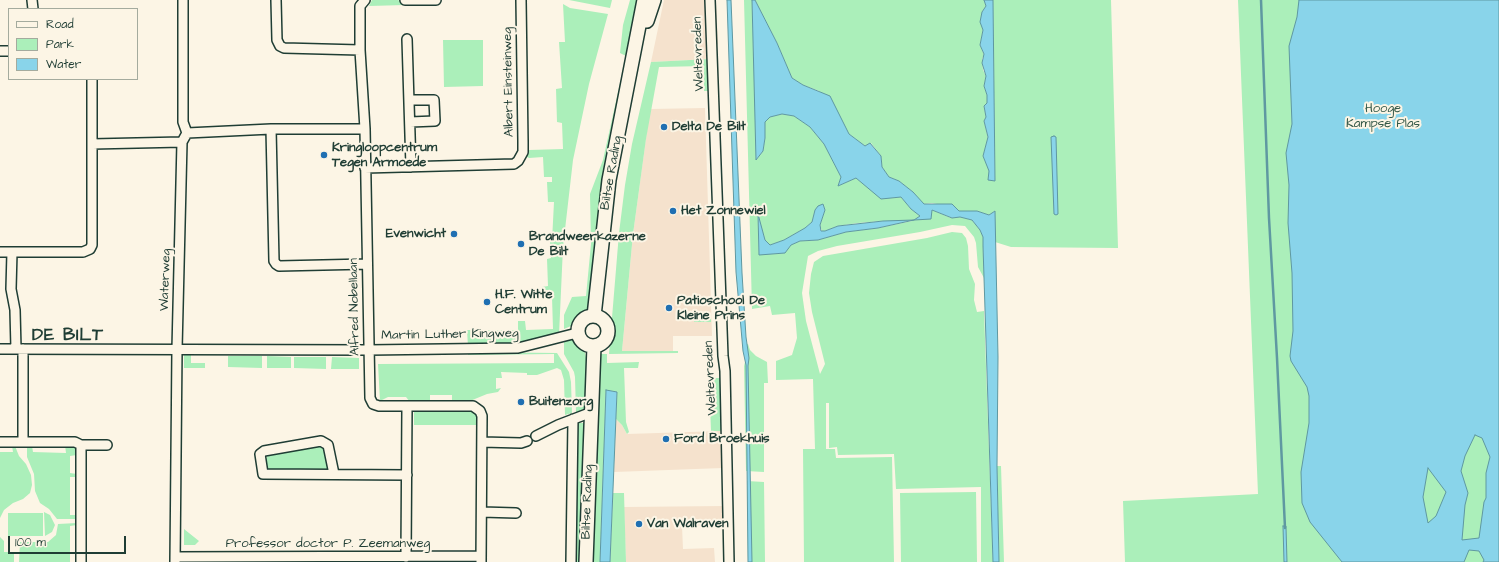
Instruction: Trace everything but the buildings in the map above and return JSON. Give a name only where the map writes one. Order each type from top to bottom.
[{"type":"main road","name":"Biltse Rading","points":[[594,316],[609,180],[644,0]]},
{"type":"main road","name":"Biltse Rading","points":[[634,54],[654,0]]},
{"type":"main road","points":[[594,316],[604,321],[608,331],[604,341],[594,346],[585,343],[579,335],[580,324],[583,320],[594,316]]},
{"type":"main road","name":"Biltse Rading","points":[[586,562],[594,346]]},
{"type":"street","points":[[183,0],[183,122],[187,133],[271,129],[365,129]]},
{"type":"street","points":[[276,0],[277,40],[280,46],[284,48],[360,50]]},
{"type":"street","name":"Alfred Nobellaan","points":[[365,0],[360,6],[360,50],[365,129],[366,264],[370,398],[373,404],[379,406],[473,406],[480,410],[482,416],[481,559]]},
{"type":"street","points":[[405,0],[436,0]]},
{"type":"street","name":"Albert Einsteinweg","points":[[411,167],[514,164],[518,161],[523,152],[521,0]]},
{"type":"street","name":"Weltevreden","points":[[710,0],[723,356],[725,371],[729,562]]},
{"type":"street","points":[[365,168],[411,167],[407,39]]},
{"type":"street","points":[[0,252],[83,252],[90,249],[92,245],[92,80]]},
{"type":"street","points":[[409,100],[434,100],[435,121],[410,122]]},
{"type":"street","points":[[271,129],[274,261],[276,264],[280,266],[366,264]]},
{"type":"street","name":"Waterweg","points":[[175,560],[177,349],[182,142],[187,133]]},
{"type":"street","points":[[92,144],[182,142]]},
{"type":"street","points":[[12,252],[11,288],[19,349],[23,441]]},
{"type":"street","name":"Martin Luther Kingweg","points":[[0,349],[369,350],[518,348],[574,334],[579,335]]},
{"type":"street","points":[[406,556],[407,406]]},
{"type":"street","points":[[536,436],[592,412]]},
{"type":"street","points":[[571,562],[573,419]]},
{"type":"street","points":[[334,474],[328,445],[321,441],[264,451],[260,454],[263,474],[334,474],[407,474]]},
{"type":"street","points":[[482,442],[521,443],[527,441]]},
{"type":"street","points":[[0,442],[75,442],[81,445],[107,445]]},
{"type":"street","points":[[81,445],[81,562]]},
{"type":"street","points":[[482,512],[516,513]]},
{"type":"street","name":"Professor doctor P. Zeemanweg","points":[[175,560],[263,560],[406,556],[481,559]]},
{"type":"shaded area","points":[[664,0],[716,0],[718,44],[710,47],[710,59],[651,62]]},
{"type":"shaded area","points":[[705,108],[712,336],[673,336],[673,351],[622,351],[633,234],[650,109]]},
{"type":"shaded area","points":[[616,419],[622,425],[627,434],[721,431],[723,468],[614,472]]},
{"type":"shaded area","points":[[724,506],[724,525],[682,526],[683,549],[714,548],[715,562],[626,562],[624,507]]},
{"type":"green space","points":[[372,0],[398,0],[405,5],[369,6]]},
{"type":"green space","points":[[569,0],[612,0],[610,8]]},
{"type":"green space","points":[[630,0],[640,0],[589,311],[571,326],[564,329],[564,315],[572,297],[586,296],[591,244],[590,194],[603,160],[626,56],[620,53],[623,25]]},
{"type":"green space","points":[[744,0],[752,0],[757,159],[763,151],[765,122],[770,117],[782,114],[794,116],[810,127],[824,144],[841,177],[838,186],[856,178],[881,198],[901,197],[911,209],[920,216],[915,220],[932,210],[951,218],[960,217],[972,220],[980,230],[983,237],[984,278],[978,267],[974,237],[965,226],[952,225],[837,246],[818,251],[808,256],[802,293],[806,321],[820,374],[825,364],[812,312],[809,293],[814,262],[823,256],[927,238],[952,232],[962,233],[966,238],[968,246],[969,269],[975,284],[974,300],[977,312],[984,311],[993,562],[981,562],[981,487],[896,489],[894,454],[838,455],[837,447],[829,448],[829,403],[826,403],[826,449],[835,449],[836,458],[892,457],[894,562],[804,562],[803,449],[815,449],[813,379],[776,380],[776,361],[792,355],[797,338],[795,313],[772,315],[770,306],[752,309]],"holes":[[[823,204],[825,210],[820,225],[822,231],[838,226],[858,223],[912,221],[878,228],[846,232],[818,240],[800,241],[791,245],[784,253],[759,254],[758,217],[765,240],[770,245],[784,240],[805,228],[812,222],[815,210]]]},
{"type":"green space","points":[[755,0],[984,0],[986,6],[982,12],[983,30],[980,45],[984,55],[982,59],[983,70],[986,76],[984,86],[987,95],[987,103],[984,106],[986,117],[984,121],[988,138],[983,156],[995,181],[993,0],[1111,0],[1118,248],[1011,247],[995,242],[995,211],[989,215],[977,211],[959,211],[956,208],[932,203],[923,204],[913,192],[899,181],[889,177],[882,167],[881,156],[871,143],[865,146],[849,134],[843,123],[819,91],[803,85],[792,78],[777,43]]},
{"type":"green space","name":"Hooge Kampse Plas","points":[[1238,0],[1499,0],[1499,562],[1125,562],[1123,501],[1258,494]]},
{"type":"green space","points":[[563,4],[570,8],[608,14],[589,84],[573,160],[563,247],[559,335],[535,342],[468,347],[467,330],[518,330],[518,321],[525,321],[526,330],[553,329],[552,297],[542,297],[542,287],[548,286],[547,259],[551,258],[550,241],[552,241],[554,202],[548,202],[547,182],[552,182],[552,177],[544,177],[543,157],[529,158],[525,156],[529,150],[563,149],[562,123],[557,122],[556,89],[562,88],[559,42],[565,42]]},
{"type":"green space","points":[[443,40],[483,40],[483,86],[444,87]]},
{"type":"green space","points":[[710,59],[712,91],[704,91],[704,66],[659,67],[646,139],[633,234],[622,351],[678,351],[678,353],[609,354],[619,233],[625,185],[632,144],[651,62]]},
{"type":"green space","points":[[711,314],[711,322],[694,322],[694,315]]},
{"type":"green space","points":[[569,339],[576,341],[582,346],[587,362],[586,407],[584,411],[576,413],[574,372],[564,354],[564,341]]},
{"type":"green space","points":[[748,344],[750,350],[756,356],[767,362],[768,383],[764,383],[764,472],[746,471],[744,366],[746,358],[744,345]]},
{"type":"green space","points":[[184,352],[191,352],[191,363],[205,363],[205,368],[184,368]]},
{"type":"green space","points":[[468,352],[557,353],[569,372],[571,382],[572,413],[565,415],[564,380],[561,370],[557,368],[537,375],[501,372],[502,378],[496,378],[496,389],[501,388],[498,392],[487,394],[470,401],[452,402],[452,395],[430,395],[430,402],[410,402],[406,397],[388,397],[380,401],[378,364],[554,363],[554,354],[468,355]]},
{"type":"green space","points":[[600,354],[607,354],[607,363],[639,362],[638,368],[624,368],[626,422],[629,432],[627,434],[622,425],[616,419],[617,392],[606,391],[600,562],[590,562]]},
{"type":"green space","points":[[228,356],[262,356],[262,368],[228,367]]},
{"type":"green space","points":[[267,356],[291,357],[291,368],[267,368]]},
{"type":"green space","points":[[294,357],[326,357],[326,369],[294,368]]},
{"type":"green space","points":[[332,357],[359,358],[359,369],[331,369]]},
{"type":"green space","points":[[709,378],[721,378],[721,431],[711,431]]},
{"type":"green space","points":[[414,412],[476,412],[476,425],[414,425]]},
{"type":"green space","points":[[577,423],[585,423],[581,562],[573,562],[573,496],[577,468]]},
{"type":"green space","points":[[318,444],[324,446],[330,469],[270,471],[267,467],[266,459],[269,453]]},
{"type":"green space","points":[[27,445],[32,446],[33,452],[66,453],[65,445],[72,445],[76,449],[77,455],[70,456],[70,473],[77,474],[77,477],[70,477],[70,515],[77,515],[77,519],[57,519],[49,509],[40,503],[35,491],[34,474],[27,457]]},
{"type":"green space","points":[[12,446],[15,446],[19,456],[26,464],[31,475],[32,485],[30,493],[4,510],[0,518],[0,452],[13,452]]},
{"type":"green space","points":[[997,466],[1001,466],[1004,562],[999,562]]},
{"type":"green space","points":[[747,481],[764,482],[765,562],[748,562]]},
{"type":"green space","points":[[976,492],[977,562],[901,562],[900,493]]},
{"type":"green space","points":[[613,493],[624,493],[626,562],[610,562]]},
{"type":"green space","points":[[44,512],[50,515],[55,525],[52,532],[45,536]]},
{"type":"green space","points":[[8,513],[43,513],[43,536],[8,536]]},
{"type":"green space","points":[[77,523],[77,525],[70,526],[70,562],[19,562],[20,542],[48,542],[56,535],[58,524]]},
{"type":"green space","points":[[184,529],[199,541],[195,545],[184,545]]},
{"type":"green space","points":[[0,537],[4,541],[4,552],[14,552],[14,562],[0,562]]},
{"type":"water","points":[[727,0],[731,0],[742,273],[746,337],[749,358],[752,562],[748,562],[746,365],[743,351],[736,272]]},
{"type":"water","points":[[752,0],[755,0],[777,43],[792,78],[803,85],[830,96],[849,134],[865,146],[870,143],[881,156],[882,167],[889,177],[899,181],[913,192],[924,204],[952,204],[959,211],[977,211],[989,215],[995,211],[998,357],[997,466],[999,562],[993,562],[983,237],[980,230],[972,220],[960,217],[952,218],[932,210],[931,219],[914,220],[920,216],[911,209],[901,197],[881,199],[856,178],[838,186],[841,177],[824,144],[810,127],[794,116],[782,114],[770,117],[765,122],[763,151],[756,160]]},
{"type":"water","points":[[984,0],[993,0],[995,181],[988,180],[989,171],[983,156],[988,137],[984,121],[986,117],[984,106],[987,103],[987,95],[984,86],[986,76],[982,63],[984,54],[980,45],[983,30],[980,22],[982,12],[986,6]]},
{"type":"water","name":"Hooge Kampse Plas","points":[[1299,0],[1499,0],[1499,562],[1483,562],[1484,560],[1479,551],[1469,550],[1464,562],[1342,562],[1310,522],[1302,503],[1301,472],[1309,423],[1309,396],[1307,387],[1291,361],[1290,356],[1293,331],[1292,273],[1288,223],[1289,185],[1286,153],[1292,124],[1289,46],[1297,17]],"holes":[[[1475,435],[1482,438],[1490,457],[1486,473],[1486,498],[1484,502],[1479,538],[1462,540],[1465,505],[1468,493],[1461,471],[1465,456]],[[1428,468],[1446,492],[1436,516],[1428,523],[1423,497]]]},
{"type":"water","points":[[1051,137],[1056,137],[1058,214],[1056,215],[1054,214]]},
{"type":"water","points":[[823,204],[825,210],[820,225],[821,231],[838,226],[883,221],[914,220],[878,228],[846,232],[818,240],[800,241],[791,245],[785,253],[759,255],[758,214],[765,240],[770,245],[784,240],[805,228],[812,222],[815,210],[818,206]]},
{"type":"water","points":[[606,390],[617,392],[610,562],[600,562]]},
{"type":"water","points":[[1283,526],[1286,526],[1287,562],[1284,562]]},
{"type":"waterway","points":[[1261,0],[1269,218],[1285,528]]},
{"type":"place","name":"Delta De Bilt","points":[[664,127]]},
{"type":"place","name":"Kringloopcentrum Tegen Armoede","points":[[324,155]]},
{"type":"place","name":"Het Zonnewiel","points":[[673,211]]},
{"type":"place","name":"Evenwicht","points":[[454,234]]},
{"type":"place","name":"Brandweerkazerne De Bilt","points":[[521,244]]},
{"type":"place","name":"H.F. Witte Centrum","points":[[487,302]]},
{"type":"place","name":"Patioschool De Kleine Prins","points":[[669,308]]},
{"type":"place","name":"Buitenzorg","points":[[521,402]]},
{"type":"place","name":"Ford Broekhuis","points":[[666,439]]},
{"type":"place","name":"Van Walraven","points":[[639,524]]},
{"type":"district","name":"DE BILT","points":[[68,336]]}]
